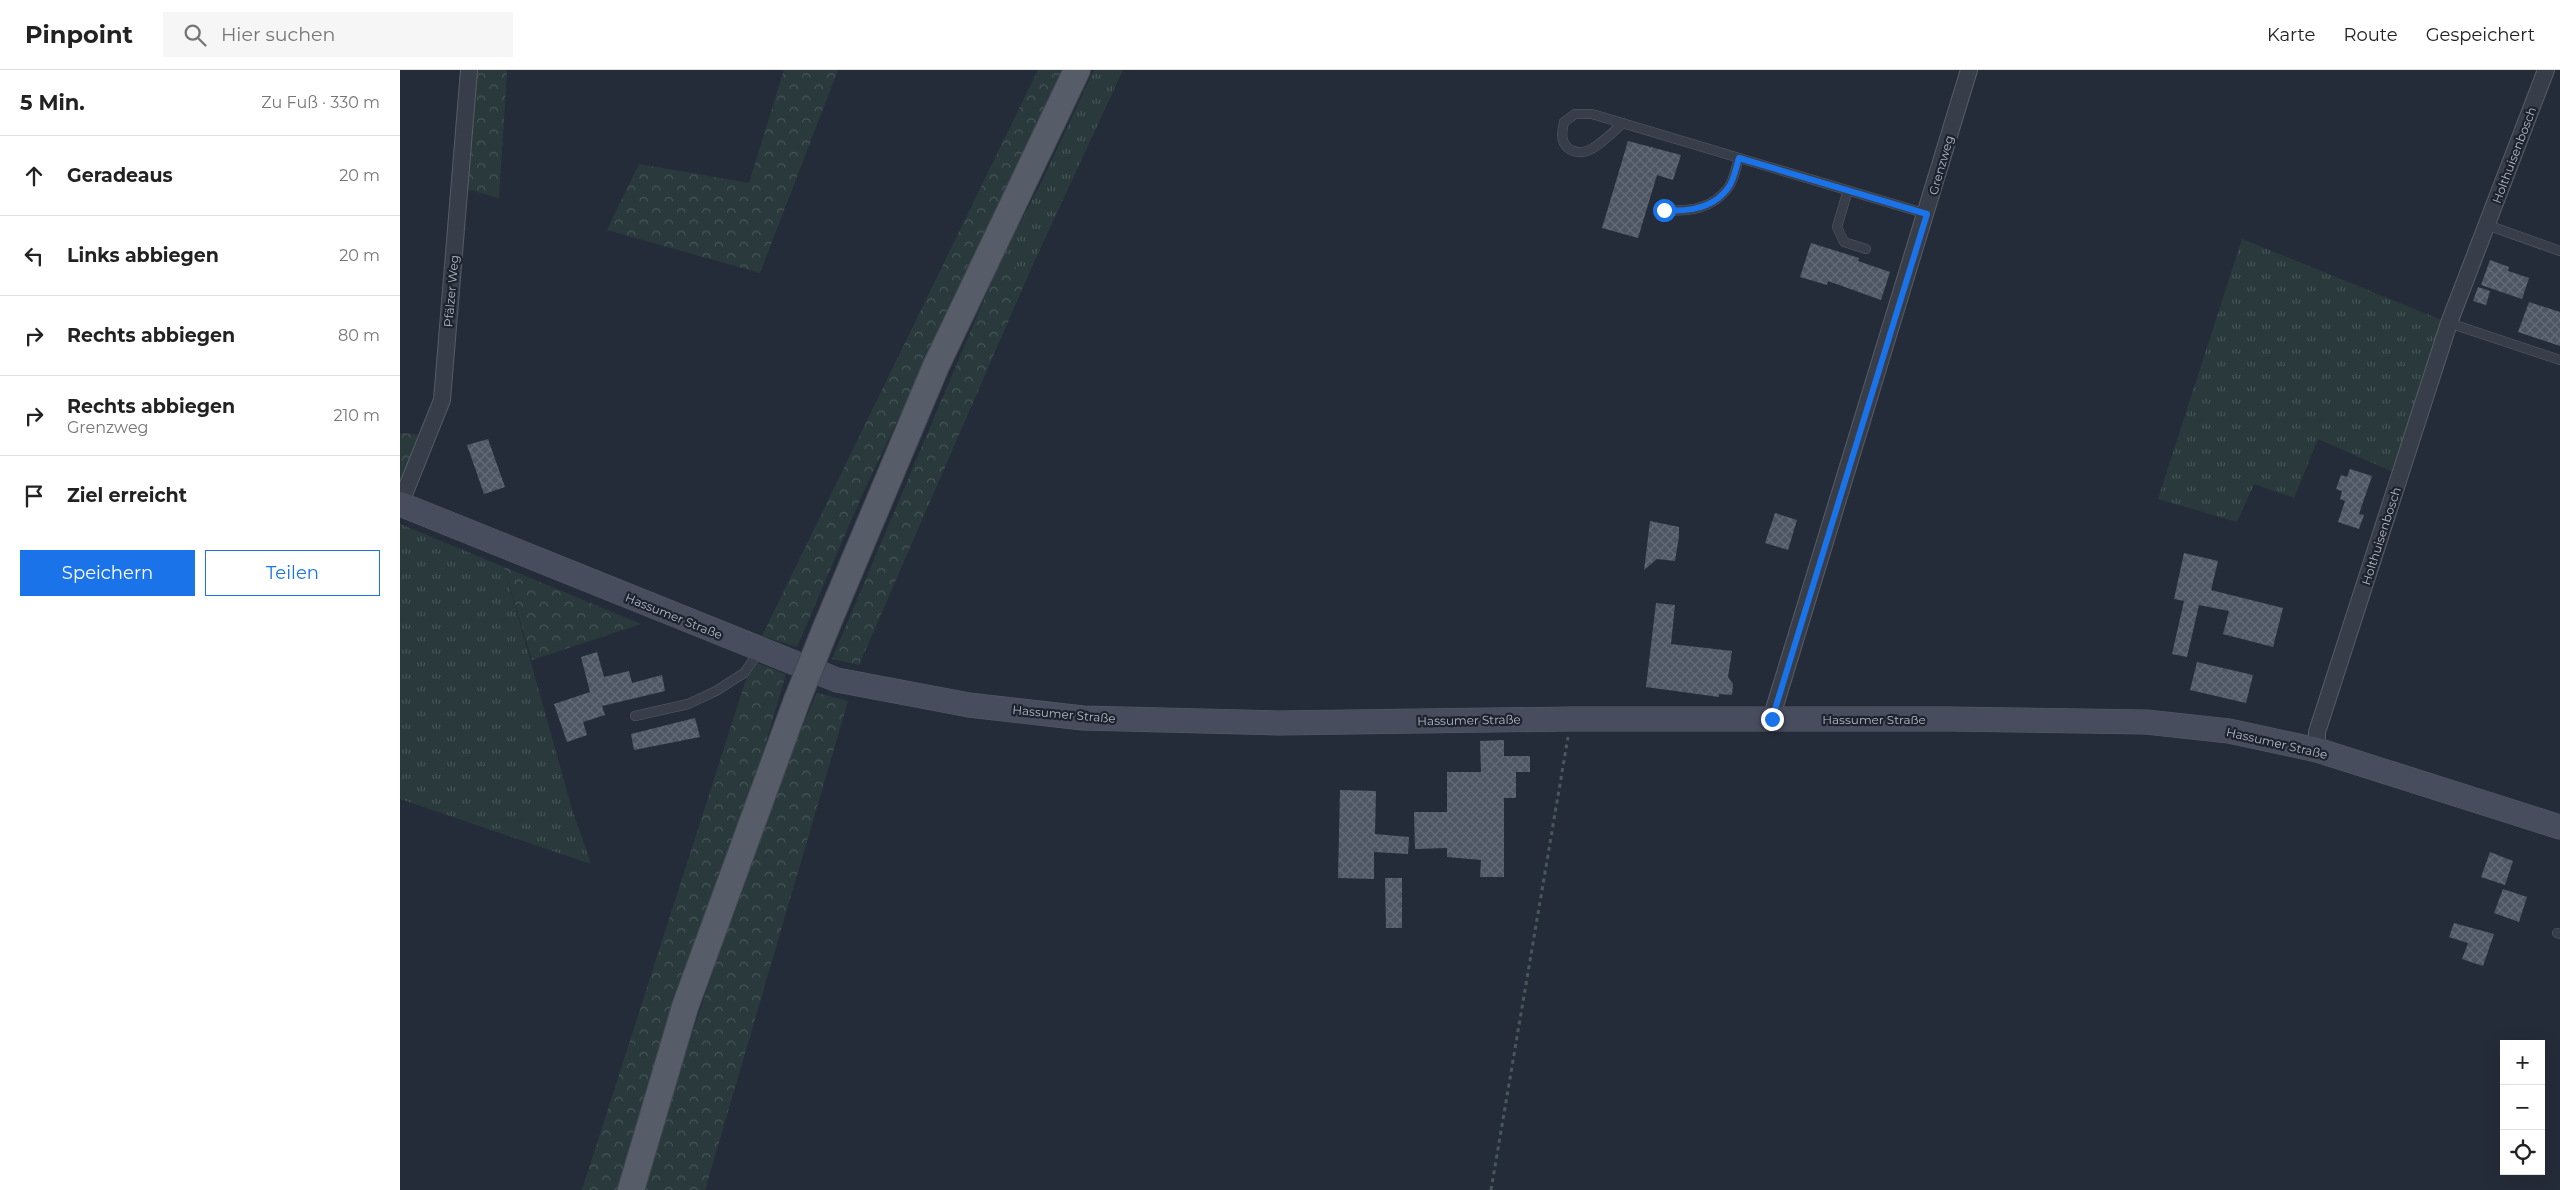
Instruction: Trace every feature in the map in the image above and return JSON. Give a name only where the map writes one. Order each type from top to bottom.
[{"type":"main road","points":[[631,1190],[685,1007],[797,700],[936,366],[1077,70]]},
{"type":"street","name":"Pfälzer Weg","points":[[401,505],[442,400],[469,70]]},
{"type":"street","name":"Grenzweg","points":[[1772,719],[1927,214],[1969,70]]},
{"type":"street","name":"Holthuisenbosch","points":[[2317,750],[2317,732],[2449,324],[2546,70]]},
{"type":"street","name":"Hassumer Straße","points":[[401,505],[837,680],[969,705],[1083,718],[1279,723],[1571,719],[2146,722],[2229,731],[2317,750],[2560,827]]},
{"type":"lane","points":[[1623,124],[1595,147],[1583,152],[1571,150],[1564,144],[1562,133],[1564,122],[1575,114],[1592,114],[1927,214]]},
{"type":"lane","points":[[1664,210],[1686,211],[1708,206],[1729,188],[1739,158]]},
{"type":"lane","points":[[1848,190],[1837,227],[1844,242],[1866,250]]},
{"type":"lane","points":[[2487,225],[2560,251]]},
{"type":"lane","points":[[2449,324],[2560,360]]},
{"type":"lane","points":[[635,716],[688,704],[716,691],[744,673],[760,649]]},
{"type":"path","points":[[1491,1190],[1571,719]]},
{"type":"green space","points":[[469,70],[507,70],[499,198],[460,187]]},
{"type":"green space","points":[[784,70],[838,70],[760,273],[607,230],[639,164],[749,183]]},
{"type":"green space","points":[[1038,70],[1065,70],[862,495],[797,647],[762,636]]},
{"type":"green space","points":[[1094,70],[1123,70],[1030,271],[1000,262],[1044,177]]},
{"type":"green space","points":[[2242,239],[2449,323],[2400,475],[2318,439],[2294,498],[2254,484],[2237,522],[2158,499]]},
{"type":"green space","points":[[1000,262],[1030,271],[859,665],[832,659]]},
{"type":"green space","points":[[400,433],[428,435],[400,490]]},
{"type":"green space","points":[[400,524],[504,567],[572,809],[591,864],[400,799]]},
{"type":"green space","points":[[504,567],[641,624],[532,660]]},
{"type":"green space","points":[[752,661],[786,674],[634,1190],[582,1190]]},
{"type":"green space","points":[[817,693],[848,701],[705,1190],[645,1190],[658,1136],[772,795]]},
{"type":"building","points":[[1628,141],[1681,155],[1673,180],[1657,175],[1638,238],[1602,228]]},
{"type":"building","points":[[1811,243],[1859,258],[1858,261],[1890,272],[1881,300],[1828,281],[1827,285],[1800,277]]},
{"type":"building","points":[[2490,260],[2509,267],[2508,271],[2529,278],[2522,299],[2481,285]]},
{"type":"building","points":[[2478,287],[2490,291],[2486,305],[2473,301]]},
{"type":"building","points":[[2529,302],[2560,312],[2560,346],[2518,332]]},
{"type":"building","points":[[488,439],[505,487],[484,494],[467,445]]},
{"type":"building","points":[[2350,469],[2372,476],[2359,514],[2364,515],[2359,529],[2338,522],[2345,501],[2340,499],[2342,491],[2336,489],[2341,475],[2347,477]]},
{"type":"building","points":[[1775,513],[1797,520],[1788,550],[1765,543]]},
{"type":"building","points":[[1650,521],[1679,527],[1679,536],[1675,561],[1657,559],[1644,570]]},
{"type":"building","points":[[2184,553],[2218,561],[2211,590],[2283,608],[2273,647],[2223,634],[2229,611],[2199,605],[2187,657],[2172,654],[2184,601],[2174,599]]},
{"type":"building","points":[[1656,603],[1675,605],[1671,644],[1732,651],[1728,677],[1733,684],[1732,695],[1719,694],[1719,697],[1646,687]]},
{"type":"building","points":[[597,652],[604,677],[629,671],[632,683],[662,675],[665,691],[602,706],[605,715],[583,722],[587,735],[567,742],[554,704],[590,692],[581,657]]},
{"type":"building","points":[[2197,662],[2253,675],[2246,703],[2190,690]]},
{"type":"building","points":[[695,718],[700,737],[634,750],[631,734]]},
{"type":"building","points":[[1504,740],[1504,756],[1530,756],[1530,772],[1516,772],[1516,798],[1504,798],[1504,877],[1480,877],[1481,860],[1447,857],[1447,848],[1415,849],[1414,812],[1447,812],[1447,772],[1481,772],[1480,741]]},
{"type":"building","points":[[1340,790],[1376,791],[1375,834],[1409,837],[1408,854],[1374,852],[1374,879],[1338,878]]},
{"type":"building","points":[[2490,852],[2513,861],[2505,885],[2481,877]]},
{"type":"building","points":[[1385,878],[1402,878],[1402,928],[1386,928]]},
{"type":"building","points":[[2503,889],[2527,897],[2519,922],[2494,913]]},
{"type":"building","points":[[2454,923],[2494,934],[2483,966],[2462,959],[2468,943],[2449,937]]},
{"type":"route","points":[[1664,210],[1686,211],[1708,206],[1729,188],[1739,158],[1927,214],[1882,354],[1772,719]]}]
